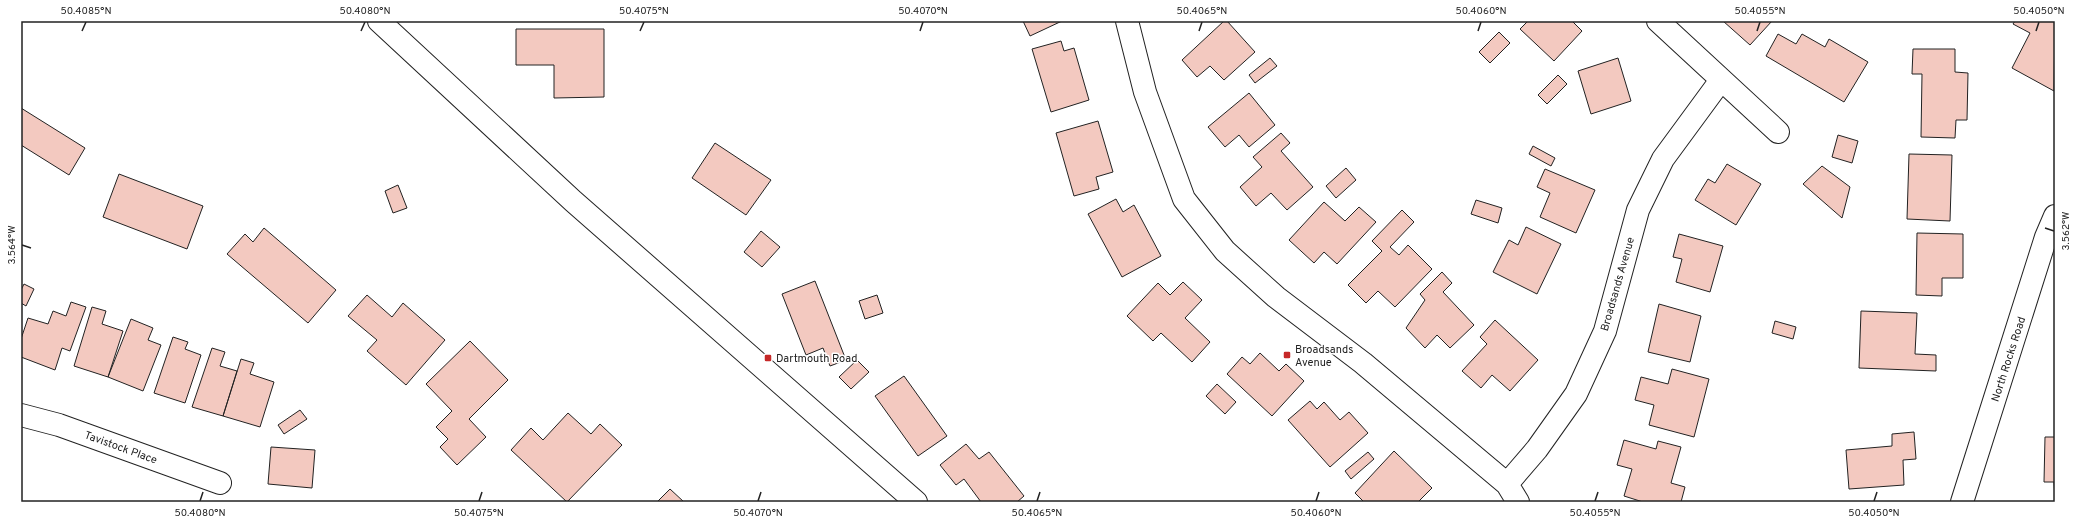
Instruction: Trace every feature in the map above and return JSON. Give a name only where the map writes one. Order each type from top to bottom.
[{"type":"street","points":[[379,21],[573,201],[916,502]]},
{"type":"street","points":[[1127,21],[1145,92],[1184,199],[1225,251],[1276,297],[1363,363],[1507,484],[1518,502]]},
{"type":"street","points":[[1658,21],[1778,132]]},
{"type":"street","name":"Broadsands Avenue","points":[[1507,484],[1537,449],[1576,394],[1605,331],[1638,210],[1663,159],[1721,80]]},
{"type":"street","name":"North Rocks Road","points":[[1962,502],[2046,237],[2055,216]]},
{"type":"street","name":"Tavistock Place","points":[[21,415],[59,425],[220,483]]},
{"type":"building","points":[[1023,21],[1062,21],[1030,36]]},
{"type":"building","points":[[1224,21],[1227,21],[1255,52],[1224,80],[1210,66],[1197,77],[1182,60]]},
{"type":"building","points":[[1528,21],[1572,21],[1582,31],[1554,61],[1520,29]]},
{"type":"building","points":[[1723,21],[1772,21],[1750,45]]},
{"type":"building","points":[[2015,21],[2055,21],[2054,91],[2012,68],[2030,33],[2013,24]]},
{"type":"building","points":[[516,29],[604,29],[604,97],[554,98],[554,65],[516,65]]},
{"type":"building","points":[[1499,32],[1510,43],[1490,63],[1479,52]]},
{"type":"building","points":[[1778,34],[1796,44],[1802,34],[1825,47],[1829,39],[1868,62],[1844,102],[1766,56]]},
{"type":"building","points":[[1061,41],[1064,51],[1074,48],[1089,100],[1051,112],[1032,49]]},
{"type":"building","points":[[1913,49],[1955,49],[1955,72],[1968,73],[1967,120],[1956,120],[1955,138],[1921,137],[1922,74],[1912,74]]},
{"type":"building","points":[[1270,58],[1277,66],[1255,83],[1249,75]]},
{"type":"building","points":[[1618,58],[1631,101],[1591,114],[1578,71]]},
{"type":"building","points":[[1558,75],[1567,84],[1547,104],[1538,95]]},
{"type":"building","points":[[1249,93],[1275,125],[1249,147],[1239,135],[1225,147],[1208,127]]},
{"type":"building","points":[[21,108],[85,148],[69,175],[21,145]]},
{"type":"building","points":[[1098,121],[1113,172],[1096,177],[1099,189],[1074,196],[1056,133]]},
{"type":"building","points":[[1281,133],[1290,143],[1281,151],[1313,187],[1287,210],[1271,193],[1256,206],[1240,187],[1262,167],[1253,157]]},
{"type":"building","points":[[1838,135],[1858,141],[1852,163],[1832,157]]},
{"type":"building","points":[[715,143],[771,180],[746,215],[692,178]]},
{"type":"building","points":[[1533,146],[1555,158],[1551,166],[1529,154]]},
{"type":"building","points":[[1909,154],[1952,155],[1950,221],[1907,219]]},
{"type":"building","points":[[1727,164],[1761,184],[1736,225],[1695,200],[1708,179],[1715,183]]},
{"type":"building","points":[[1822,166],[1850,187],[1842,218],[1803,184]]},
{"type":"building","points":[[1346,168],[1356,180],[1336,198],[1326,186]]},
{"type":"building","points":[[1545,169],[1595,190],[1576,233],[1540,217],[1550,193],[1537,187]]},
{"type":"building","points":[[119,174],[203,206],[187,249],[103,217]]},
{"type":"building","points":[[398,185],[407,208],[393,213],[385,191]]},
{"type":"building","points":[[1116,199],[1123,212],[1134,205],[1161,256],[1122,277],[1088,214]]},
{"type":"building","points":[[1476,200],[1502,208],[1498,223],[1471,214]]},
{"type":"building","points":[[1324,202],[1345,221],[1359,207],[1376,222],[1337,264],[1324,252],[1314,263],[1289,240]]},
{"type":"building","points":[[1402,210],[1414,222],[1390,247],[1399,255],[1408,245],[1432,269],[1395,307],[1378,291],[1366,303],[1348,285],[1382,251],[1372,241]]},
{"type":"building","points":[[1526,227],[1561,244],[1537,294],[1493,272],[1509,240],[1518,245]]},
{"type":"building","points":[[264,228],[336,290],[308,323],[227,254],[245,234],[253,242]]},
{"type":"building","points":[[761,231],[780,247],[762,267],[744,252]]},
{"type":"building","points":[[1917,233],[1963,234],[1963,278],[1942,278],[1942,296],[1916,295]]},
{"type":"building","points":[[1679,234],[1723,246],[1710,292],[1676,282],[1682,259],[1673,257]]},
{"type":"building","points":[[1442,272],[1452,283],[1443,292],[1474,325],[1450,348],[1437,335],[1425,348],[1406,328],[1425,300],[1420,294]]},
{"type":"building","points":[[815,281],[846,360],[830,366],[823,348],[806,355],[782,294]]},
{"type":"building","points":[[1183,282],[1202,300],[1185,318],[1210,342],[1192,362],[1161,333],[1153,341],[1127,316],[1158,283],[1170,295]]},
{"type":"building","points":[[24,284],[34,289],[26,306],[21,303],[21,290]]},
{"type":"building","points":[[367,295],[392,317],[403,303],[445,340],[406,385],[367,351],[377,340],[348,316]]},
{"type":"building","points":[[877,295],[883,313],[865,319],[859,301]]},
{"type":"building","points":[[71,302],[86,307],[70,351],[62,348],[55,370],[21,357],[21,339],[28,318],[48,324],[53,311],[66,316]]},
{"type":"building","points":[[1659,304],[1701,316],[1690,362],[1648,352]]},
{"type":"building","points":[[92,307],[106,311],[102,324],[123,331],[108,377],[74,366]]},
{"type":"building","points":[[1861,311],[1917,313],[1915,354],[1936,355],[1936,371],[1859,368]]},
{"type":"building","points":[[131,319],[153,328],[148,340],[161,345],[143,391],[108,377]]},
{"type":"building","points":[[1495,320],[1538,360],[1510,391],[1492,375],[1481,388],[1462,371],[1487,344],[1480,337]]},
{"type":"building","points":[[1775,321],[1796,327],[1793,339],[1772,333]]},
{"type":"building","points":[[173,337],[188,342],[185,349],[201,355],[185,403],[154,393]]},
{"type":"building","points":[[470,341],[508,380],[469,419],[486,437],[457,465],[440,447],[448,439],[436,427],[452,411],[426,384]]},
{"type":"building","points":[[212,348],[225,352],[220,366],[237,371],[223,416],[192,407]]},
{"type":"building","points":[[1260,353],[1279,371],[1286,364],[1304,381],[1272,416],[1227,374],[1242,357],[1250,364]]},
{"type":"building","points":[[241,359],[254,363],[250,374],[274,382],[260,427],[223,416]]},
{"type":"building","points":[[857,360],[869,372],[851,389],[839,377]]},
{"type":"building","points":[[1672,369],[1709,379],[1694,437],[1649,425],[1654,405],[1635,400],[1641,377],[1668,384]]},
{"type":"building","points":[[904,376],[947,436],[918,456],[875,396]]},
{"type":"building","points":[[1217,384],[1236,402],[1225,414],[1206,396]]},
{"type":"building","points":[[1310,401],[1317,409],[1324,402],[1340,420],[1349,412],[1368,433],[1330,467],[1288,420]]},
{"type":"building","points":[[300,410],[307,419],[284,434],[278,425]]},
{"type":"building","points":[[568,413],[591,434],[600,424],[622,445],[567,502],[511,450],[531,428],[543,440]]},
{"type":"building","points":[[1914,432],[1916,459],[1903,460],[1904,485],[1849,489],[1846,450],[1892,446],[1892,434]]},
{"type":"building","points":[[2045,437],[2055,437],[2055,499],[2054,482],[2044,482]]},
{"type":"building","points":[[1624,440],[1656,449],[1658,441],[1681,447],[1671,483],[1685,487],[1681,502],[1643,502],[1624,496],[1632,469],[1617,465]]},
{"type":"building","points":[[966,444],[979,459],[989,452],[1024,496],[1017,502],[981,502],[964,479],[956,485],[940,465]]},
{"type":"building","points":[[271,447],[315,450],[312,488],[268,484]]},
{"type":"building","points":[[1394,451],[1432,488],[1418,502],[1364,502],[1355,493]]},
{"type":"building","points":[[1368,452],[1374,459],[1351,479],[1345,471]]},
{"type":"building","points":[[670,489],[684,502],[657,502]]},
{"type":"place","name":"Broadsands Avenue","points":[[1287,355]]},
{"type":"place","name":"Dartmouth Road","points":[[768,358]]}]
